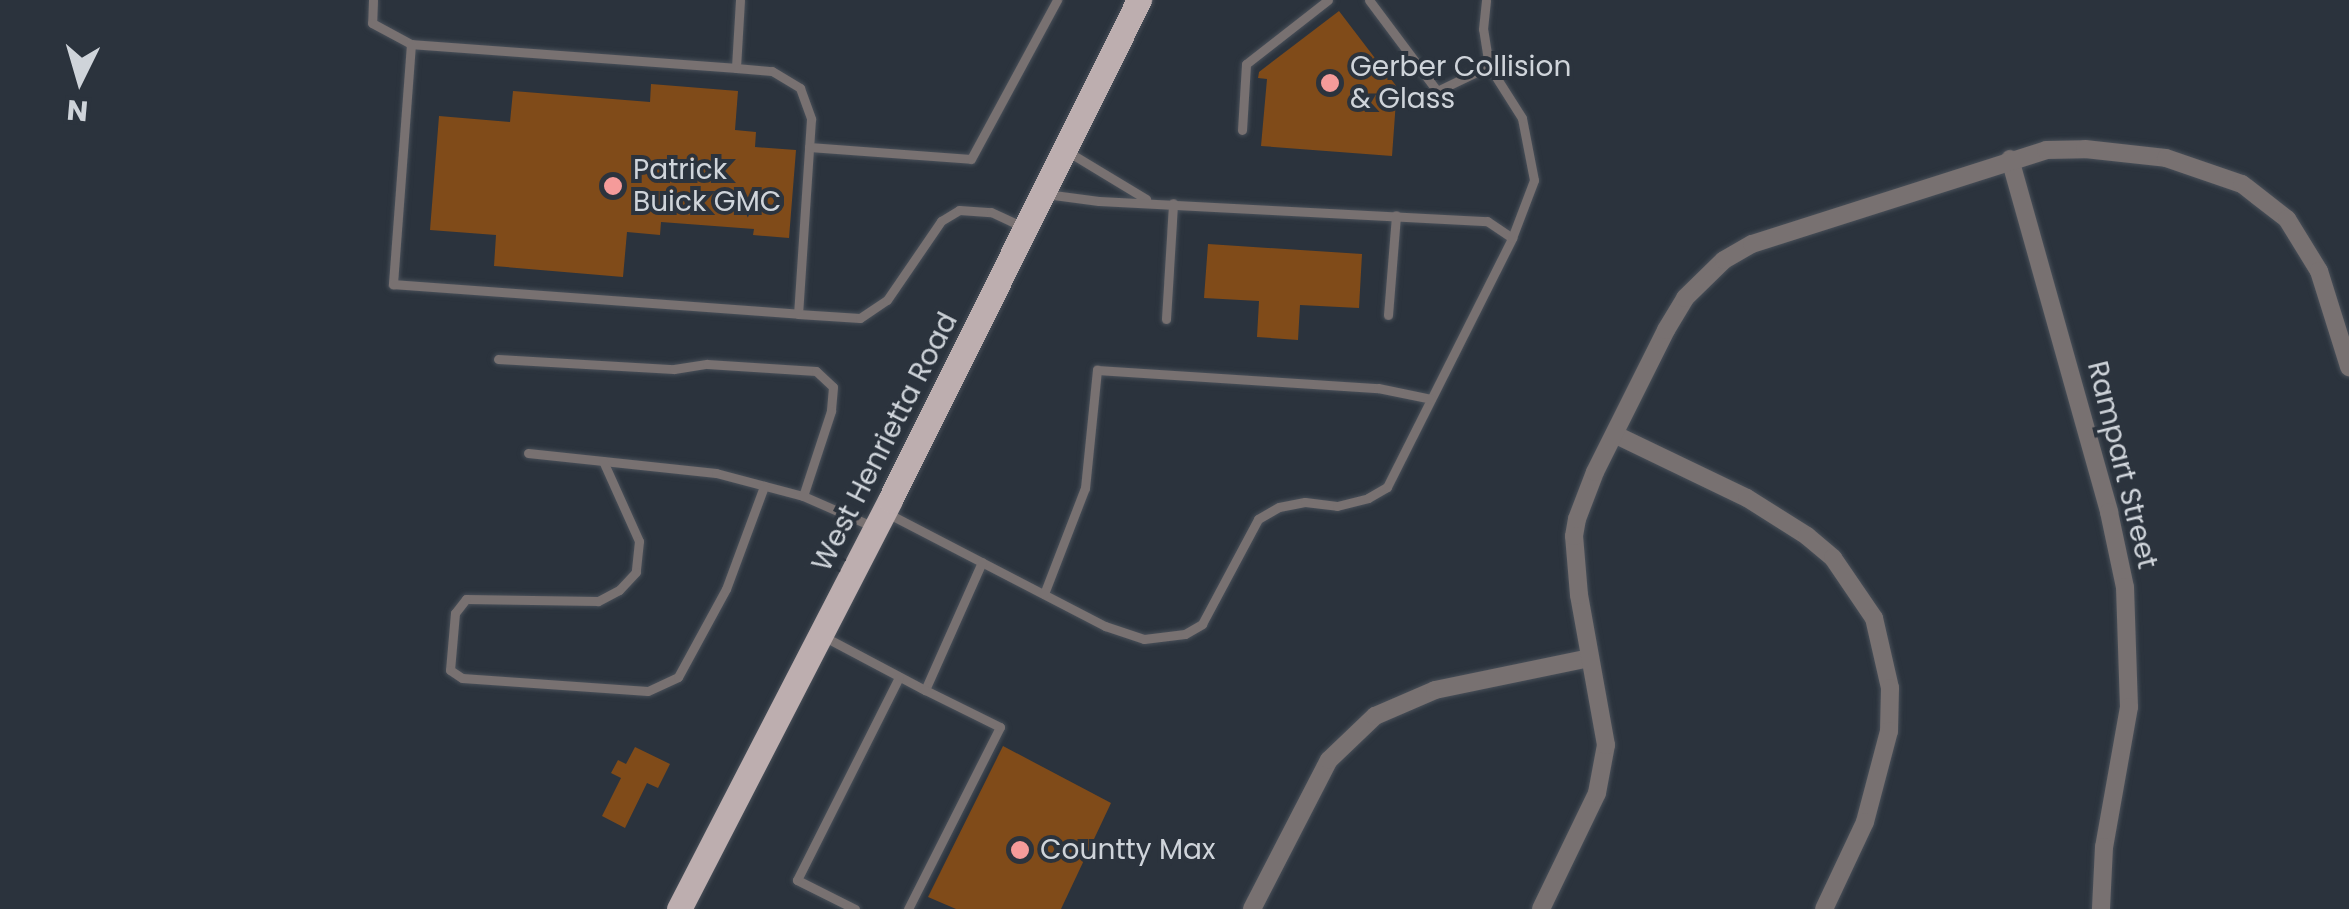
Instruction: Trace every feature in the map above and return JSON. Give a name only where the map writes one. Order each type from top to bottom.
[{"type":"main road","name":"West Henrietta Road","points":[[679,909],[880,520],[1139,0]]},
{"type":"street","points":[[1540,909],[1587,818],[1603,771],[1603,716],[1590,658],[1574,536],[1595,472],[1685,298],[1724,260],[1752,244],[2010,159],[2046,150],[2127,153],[2207,168],[2242,184],[2303,238],[2319,271],[2349,367]]},
{"type":"street","name":"Rampart Street","points":[[2010,159],[2109,512],[2125,587],[2129,707],[2104,847],[2100,909]]},
{"type":"street","points":[[1616,435],[1746,498],[1808,536],[1833,558],[1874,618],[1886,653],[1889,731],[1865,822],[1824,909]]},
{"type":"street","points":[[1252,909],[1329,760],[1375,716],[1435,690],[1590,658]]},
{"type":"lane","points":[[373,0],[372,22],[411,44],[772,71],[800,88],[811,119],[798,314]]},
{"type":"lane","points":[[736,68],[740,0]]},
{"type":"lane","points":[[809,148],[971,159],[1057,0]]},
{"type":"lane","points":[[1242,130],[1246,64],[1328,0]]},
{"type":"lane","points":[[1368,0],[1437,91],[1489,66]]},
{"type":"lane","points":[[528,452],[716,473],[802,496],[880,520],[982,562],[1105,626],[1144,639],[1185,634],[1202,624],[1258,519],[1279,507],[1305,502],[1337,506],[1368,498],[1386,488],[1512,238],[1534,180],[1532,160],[1522,118],[1489,66],[1483,30],[1486,0]]},
{"type":"lane","points":[[411,44],[394,284],[860,318],[887,300],[941,221],[959,210],[991,212],[1026,228]]},
{"type":"lane","points":[[1064,150],[1148,201]]},
{"type":"lane","points":[[1043,194],[1099,201],[1487,221],[1512,238]]},
{"type":"lane","points":[[1166,319],[1173,203]]},
{"type":"lane","points":[[1388,314],[1396,216]]},
{"type":"lane","points":[[498,359],[816,371],[833,387],[831,411],[802,496]]},
{"type":"lane","points":[[1044,594],[1085,488],[1097,370],[1378,388],[1432,399]]},
{"type":"lane","points":[[604,461],[640,541],[636,572],[618,590],[598,601],[466,599],[455,613],[450,670],[462,678],[648,691],[678,677],[726,589],[764,486]]},
{"type":"lane","points":[[925,690],[982,562]]},
{"type":"lane","points":[[821,635],[1000,727],[908,909]]},
{"type":"lane","points":[[855,909],[797,880],[899,677]]},
{"type":"building","name":"Gerber Collision & Glass","points":[[1339,11],[1397,87],[1392,156],[1261,146],[1267,79],[1258,78],[1259,72]]},
{"type":"building","name":"Patrick Buick GMC","points":[[651,84],[738,91],[735,130],[756,132],[755,147],[796,150],[789,238],[753,235],[754,229],[661,222],[660,235],[627,232],[623,277],[494,266],[496,235],[430,230],[439,116],[510,122],[513,91],[650,102]]},
{"type":"building","points":[[1208,244],[1362,254],[1359,308],[1300,305],[1298,340],[1257,337],[1259,301],[1204,298]]},
{"type":"building","name":"Countty Max","points":[[1003,746],[1111,803],[1061,909],[956,909],[928,897]]},
{"type":"building","points":[[635,747],[670,764],[658,788],[647,783],[625,828],[602,816],[621,778],[611,773],[618,760],[626,764]]},
{"type":"place","name":"Gerber Collision & Glass","points":[[1330,83]]},
{"type":"place","name":"Patrick Buick GMC","points":[[613,186]]},
{"type":"place","name":"Countty Max","points":[[1020,850]]}]
